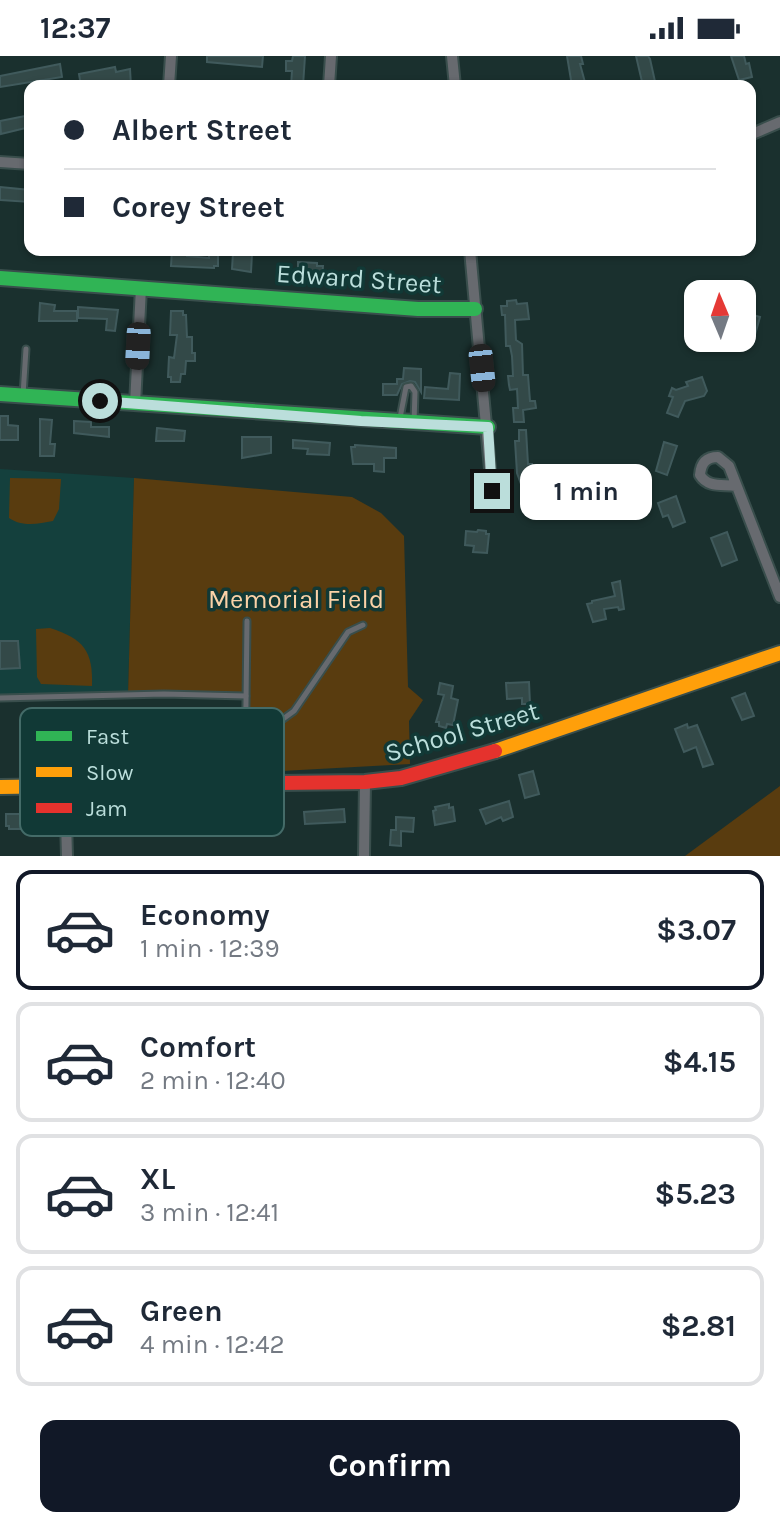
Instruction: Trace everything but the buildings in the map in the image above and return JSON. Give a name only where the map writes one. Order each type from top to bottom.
[{"type":"street","points":[[169,80],[171,56]]},
{"type":"street","points":[[329,80],[331,56]]},
{"type":"street","points":[[452,56],[454,80]]},
{"type":"street","points":[[756,132],[780,122]]},
{"type":"street","points":[[0,162],[24,164]]},
{"type":"street","points":[[471,256],[492,491]]},
{"type":"street","name":"Edward Street","points":[[0,278],[418,309],[475,309]]},
{"type":"street","points":[[135,404],[141,288]]},
{"type":"street","points":[[0,394],[488,427]]},
{"type":"street","points":[[736,486],[780,597]]},
{"type":"street","name":"School Street","points":[[284,783],[401,778],[465,761],[780,653]]},
{"type":"street","points":[[364,856],[365,782]]},
{"type":"street","name":"School Street","points":[[0,787],[20,787]]},
{"type":"street","points":[[66,836],[67,856]]},
{"type":"lane","points":[[23,396],[26,349]]},
{"type":"lane","points":[[408,386],[415,392],[406,423],[406,387],[408,386]]},
{"type":"lane","points":[[246,708],[247,621]]},
{"type":"lane","points":[[284,718],[294,711],[348,632],[363,625]]},
{"type":"lane","points":[[0,698],[164,694],[246,696]]},
{"type":"shaded area","points":[[0,469],[134,478],[128,695],[0,702]]},
{"type":"green space","points":[[10,478],[61,479],[59,509],[53,521],[25,524],[9,518]]},
{"type":"green space","name":"Memorial Field","points":[[134,478],[352,497],[381,513],[404,536],[408,687],[423,700],[409,721],[410,764],[284,771],[284,708],[246,708],[246,696],[128,695]]},
{"type":"green space","points":[[50,628],[71,637],[84,648],[91,664],[92,686],[41,684],[37,677],[36,629]]},
{"type":"green space","points":[[780,786],[780,856],[685,856]]},
{"type":"traffic: fast","points":[[0,278],[418,309],[475,309]]},
{"type":"traffic: fast","points":[[0,394],[488,427]]},
{"type":"traffic: slow","points":[[495,751],[780,653]]},
{"type":"traffic: slow","points":[[0,787],[20,787]]},
{"type":"traffic: jam","points":[[284,783],[365,782],[401,778],[495,751]]},
{"type":"route","points":[[100,401],[361,421],[488,427],[492,491]]}]
